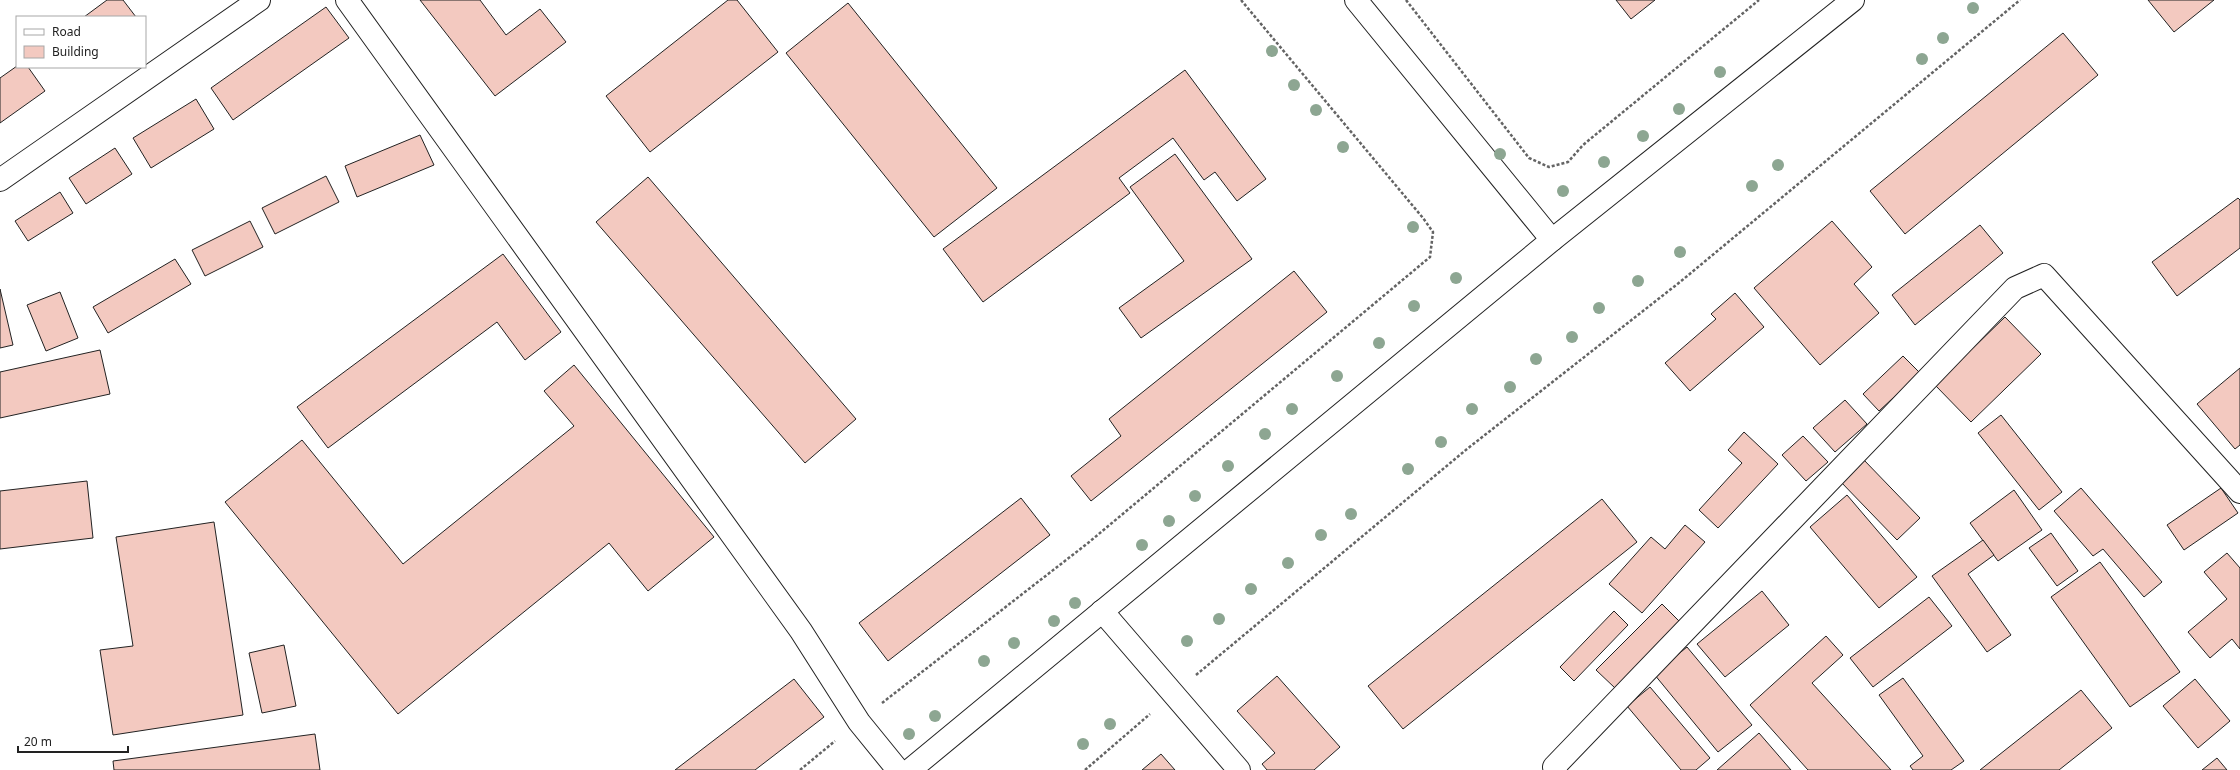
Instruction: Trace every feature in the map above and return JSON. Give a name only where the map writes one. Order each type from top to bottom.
[{"type":"street","points":[[0,180],[259,0]]},
{"type":"street","points":[[347,0],[801,631],[859,722],[898,770]]},
{"type":"street","points":[[1356,0],[1552,240]]},
{"type":"street","points":[[910,770],[1552,240],[1852,0]]},
{"type":"street","points":[[1556,770],[1554,767],[2015,288],[2044,275],[2240,492]]},
{"type":"street","points":[[1102,611],[1238,770]]},
{"type":"path","points":[[800,770],[1088,543],[1430,257],[1433,232],[1423,218],[1241,0]]},
{"type":"path","points":[[1406,0],[1529,158],[1549,167],[1568,162],[1584,145],[1759,0]]},
{"type":"path","points":[[1084,770],[1467,448],[1680,282],[2020,0]]},
{"type":"building","points":[[107,0],[123,0],[135,16],[85,16]]},
{"type":"building","points":[[420,0],[480,0],[506,35],[540,9],[566,42],[495,96]]},
{"type":"building","points":[[728,0],[737,0],[778,52],[650,152],[606,96]]},
{"type":"building","points":[[1616,0],[1655,0],[1631,19]]},
{"type":"building","points":[[2148,0],[2214,0],[2174,32]]},
{"type":"building","points":[[848,3],[997,188],[934,237],[786,53]]},
{"type":"building","points":[[326,7],[349,38],[233,120],[211,88]]},
{"type":"building","points":[[2063,33],[2098,75],[1905,234],[1870,191]]},
{"type":"building","points":[[16,67],[16,68],[29,68],[45,91],[0,123],[0,78]]},
{"type":"building","points":[[1185,70],[1266,179],[1237,201],[1215,172],[1204,180],[1173,138],[1119,178],[1130,193],[983,302],[943,249]]},
{"type":"building","points":[[196,99],[214,129],[151,168],[133,138]]},
{"type":"building","points":[[420,135],[434,165],[357,197],[345,166]]},
{"type":"building","points":[[115,148],[132,174],[86,204],[69,178]]},
{"type":"building","points":[[1175,154],[1252,259],[1141,338],[1119,308],[1184,261],[1130,187]]},
{"type":"building","points":[[326,176],[339,202],[275,234],[262,208]]},
{"type":"building","points":[[648,177],[856,419],[805,463],[596,222]]},
{"type":"building","points":[[60,192],[73,213],[28,241],[15,221]]},
{"type":"building","points":[[2238,198],[2240,200],[2240,248],[2177,296],[2152,262]]},
{"type":"building","points":[[250,221],[263,247],[205,276],[192,250]]},
{"type":"building","points":[[1832,221],[1872,267],[1854,284],[1879,313],[1820,365],[1754,288]]},
{"type":"building","points":[[1980,225],[2003,253],[1915,325],[1892,295]]},
{"type":"building","points":[[503,254],[561,332],[525,360],[497,322],[328,448],[297,407]]},
{"type":"building","points":[[175,259],[191,284],[108,333],[93,307]]},
{"type":"building","points":[[1294,271],[1327,312],[1091,501],[1071,476],[1121,436],[1109,419]]},
{"type":"building","points":[[0,289],[13,345],[0,348]]},
{"type":"building","points":[[60,292],[78,338],[46,351],[27,305]]},
{"type":"building","points":[[1735,293],[1764,327],[1690,391],[1665,363],[1716,319],[1711,314]]},
{"type":"building","points":[[2005,317],[2041,354],[1971,422],[1935,385]]},
{"type":"building","points":[[100,350],[110,394],[0,418],[0,372]]},
{"type":"building","points":[[1903,356],[1920,373],[1879,411],[1863,394]]},
{"type":"building","points":[[574,365],[714,537],[648,591],[609,543],[398,714],[225,502],[302,440],[403,564],[574,426],[544,391]]},
{"type":"building","points":[[2240,368],[2240,445],[2235,449],[2197,404]]},
{"type":"building","points":[[1845,400],[1867,424],[1835,452],[1813,428]]},
{"type":"building","points":[[2001,415],[2062,492],[2039,510],[1978,433]]},
{"type":"building","points":[[1744,432],[1778,464],[1718,528],[1699,510],[1742,463],[1728,450]]},
{"type":"building","points":[[1803,436],[1828,462],[1806,481],[1782,455]]},
{"type":"building","points":[[1863,459],[1920,518],[1897,540],[1840,481]]},
{"type":"building","points":[[87,481],[93,538],[0,549],[0,491]]},
{"type":"building","points":[[2081,488],[2162,582],[2144,597],[2103,549],[2093,556],[2054,511]]},
{"type":"building","points":[[2221,488],[2238,513],[2184,550],[2167,525]]},
{"type":"building","points":[[2014,490],[2042,530],[1998,561],[1970,523]]},
{"type":"building","points":[[1847,495],[1917,577],[1879,608],[1810,527]]},
{"type":"building","points":[[1021,498],[1050,535],[888,661],[859,623]]},
{"type":"building","points":[[1602,499],[1637,542],[1403,729],[1368,686]]},
{"type":"building","points":[[214,522],[243,715],[113,735],[100,650],[133,646],[116,537]]},
{"type":"building","points":[[1685,525],[1705,542],[1642,613],[1609,584],[1651,537],[1665,549]]},
{"type":"building","points":[[2051,533],[2078,571],[2057,586],[2029,548]]},
{"type":"building","points":[[1983,540],[1994,555],[1968,574],[2011,635],[1987,652],[1932,576]]},
{"type":"building","points":[[2227,553],[2240,568],[2240,649],[2232,639],[2210,658],[2188,632],[2227,599],[2204,572]]},
{"type":"building","points":[[2100,562],[2180,672],[2130,707],[2051,597]]},
{"type":"building","points":[[1762,591],[1789,625],[1725,677],[1697,644]]},
{"type":"building","points":[[1929,597],[1952,626],[1873,687],[1850,658]]},
{"type":"building","points":[[1662,604],[1680,622],[1615,688],[1596,670]]},
{"type":"building","points":[[1614,611],[1628,625],[1574,681],[1560,667]]},
{"type":"building","points":[[1826,636],[1843,655],[1812,683],[1891,770],[1808,770],[1750,705]]},
{"type":"building","points":[[284,645],[296,706],[262,713],[249,653]]},
{"type":"building","points":[[1687,647],[1752,725],[1718,752],[1654,674]]},
{"type":"building","points":[[1277,676],[1340,747],[1314,770],[1267,770],[1262,764],[1275,753],[1237,711]]},
{"type":"building","points":[[1903,678],[1964,761],[1951,770],[1913,770],[1910,766],[1923,756],[1879,695]]},
{"type":"building","points":[[794,679],[824,717],[755,770],[675,770]]},
{"type":"building","points":[[2195,679],[2230,721],[2198,748],[2163,706]]},
{"type":"building","points":[[1650,687],[1710,758],[1696,770],[1681,770],[1627,706]]},
{"type":"building","points":[[2081,690],[2112,728],[2059,770],[1980,770]]},
{"type":"building","points":[[1759,733],[1791,770],[1717,770]]},
{"type":"building","points":[[315,734],[320,770],[114,770],[113,761]]},
{"type":"building","points":[[1161,754],[1175,770],[1142,770]]},
{"type":"building","points":[[2217,758],[2227,770],[2202,770]]}]
